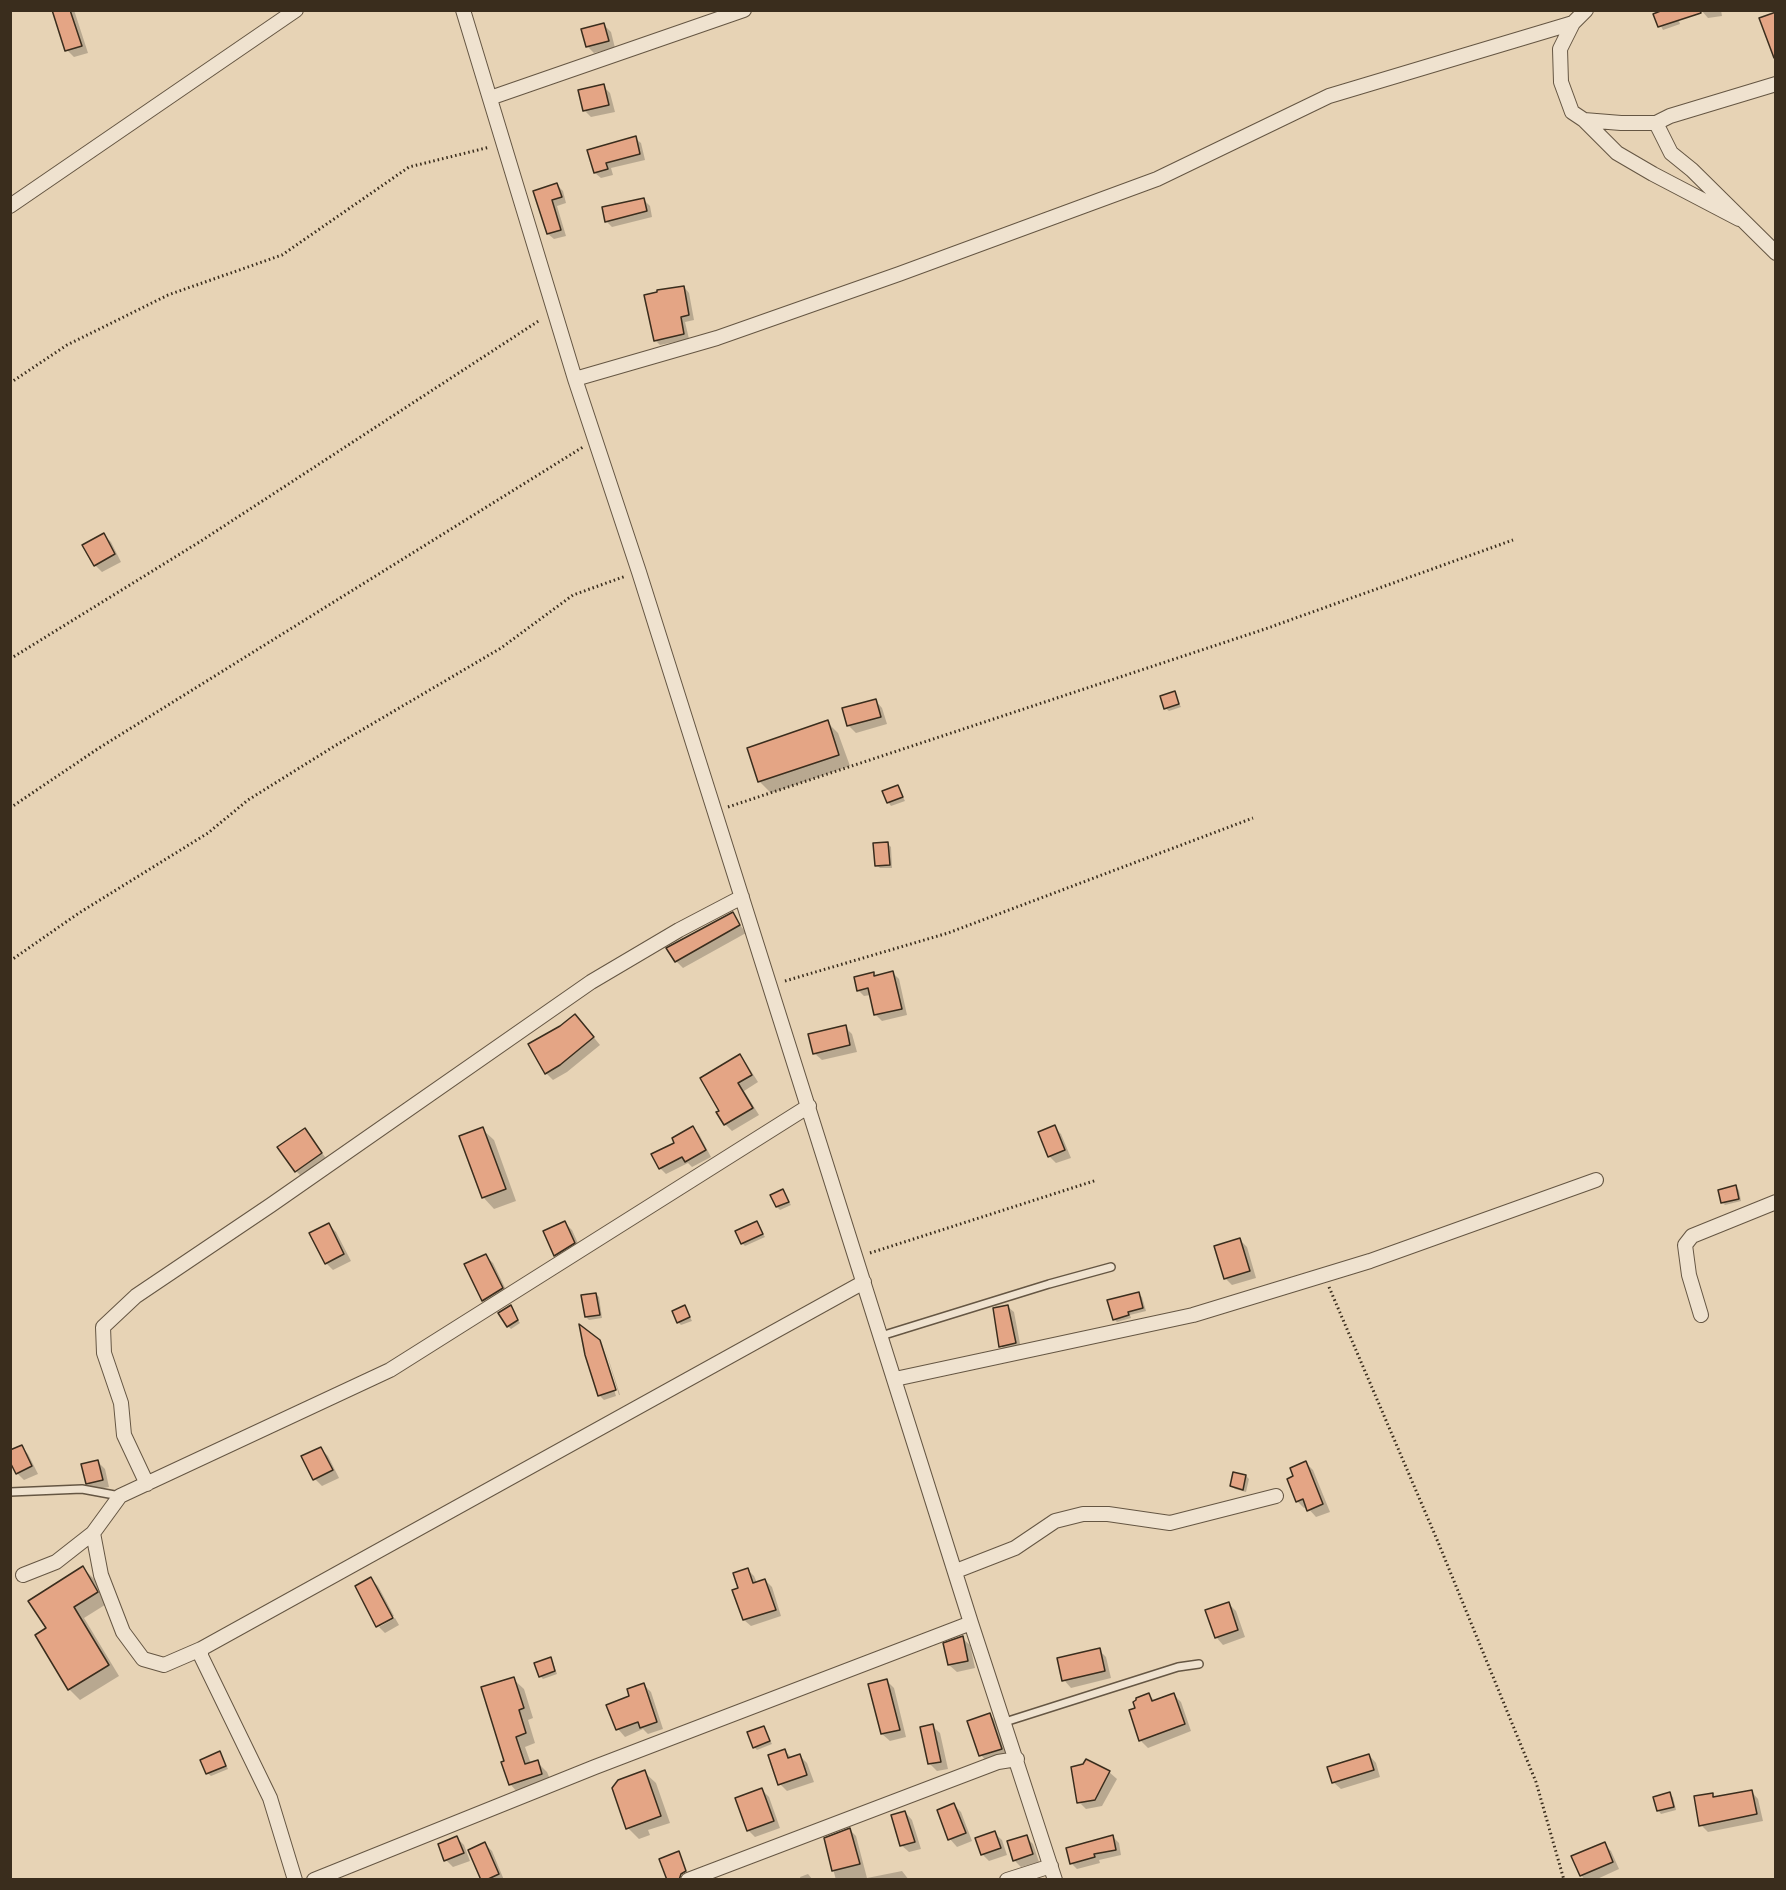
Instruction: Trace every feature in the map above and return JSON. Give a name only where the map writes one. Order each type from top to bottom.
[{"type":"street","points":[[10,206],[296,10]]},
{"type":"street","points":[[463,10],[575,379],[639,572],[971,1623],[1053,1873],[1007,1880]]},
{"type":"street","points":[[490,98],[744,10]]},
{"type":"street","points":[[1586,10],[1573,22],[1560,49],[1561,82],[1572,112],[1584,120],[1617,153],[1739,219]]},
{"type":"street","points":[[575,379],[717,338],[1157,179],[1329,96],[1573,22]]},
{"type":"street","points":[[1584,120],[1656,123],[1670,116],[1776,84]]},
{"type":"street","points":[[1656,123],[1671,153],[1692,170],[1776,254]]},
{"type":"street","points":[[147,1484],[124,1435],[121,1403],[104,1353],[104,1327],[136,1296],[591,982],[679,930],[742,897]]},
{"type":"street","points":[[23,1575],[56,1562],[93,1533],[120,1496],[390,1370],[809,1106]]},
{"type":"street","points":[[895,1378],[1193,1315],[1370,1261],[1596,1180]]},
{"type":"street","points":[[1701,1315],[1689,1275],[1685,1245],[1692,1236],[1776,1202]]},
{"type":"street","points":[[93,1533],[100,1575],[123,1632],[143,1659],[164,1665],[201,1649],[864,1282]]},
{"type":"street","points":[[956,1571],[1015,1548],[1055,1521],[1083,1514],[1108,1514],[1170,1523],[1276,1496]]},
{"type":"street","points":[[314,1880],[606,1762],[971,1623]]},
{"type":"street","points":[[201,1649],[201,1656],[270,1798],[295,1880]]},
{"type":"street","points":[[688,1880],[998,1762],[1017,1759]]},
{"type":"lane","points":[[881,1336],[1111,1267]]},
{"type":"lane","points":[[10,1492],[82,1489],[120,1496]]},
{"type":"lane","points":[[1005,1722],[1178,1667],[1199,1664]]},
{"type":"path","points":[[10,383],[67,345],[168,295],[282,255],[410,167],[504,144]]},
{"type":"path","points":[[10,659],[201,541],[554,311]]},
{"type":"path","points":[[10,808],[99,748],[595,440]]},
{"type":"path","points":[[715,812],[1264,629],[1514,540]]},
{"type":"path","points":[[10,961],[79,913],[208,833],[248,800],[501,648],[573,595],[615,578],[639,572]]},
{"type":"path","points":[[770,986],[948,933],[1253,818]]},
{"type":"path","points":[[856,1257],[1097,1180]]},
{"type":"path","points":[[1324,1275],[1438,1542],[1536,1782],[1564,1880]]},
{"type":"building","points":[[52,10],[70,10],[82,46],[65,51]]},
{"type":"building","points":[[1663,10],[1700,10],[1701,13],[1658,27],[1653,14]]},
{"type":"building","points":[[1776,12],[1776,57],[1774,58],[1759,18]]},
{"type":"building","points":[[604,23],[609,41],[586,47],[581,29]]},
{"type":"building","points":[[604,84],[609,105],[583,111],[578,90]]},
{"type":"building","points":[[636,136],[640,154],[606,163],[608,169],[594,173],[587,150]]},
{"type":"building","points":[[557,183],[562,197],[552,200],[561,230],[547,234],[533,191]]},
{"type":"building","points":[[644,198],[647,211],[605,222],[602,207]]},
{"type":"building","points":[[684,286],[689,315],[681,317],[684,334],[654,341],[644,295],[657,292],[657,290]]},
{"type":"building","points":[[104,533],[115,554],[94,566],[82,545]]},
{"type":"building","points":[[1175,691],[1179,704],[1164,709],[1160,696]]},
{"type":"building","points":[[876,699],[881,717],[847,726],[842,708]]},
{"type":"building","points":[[828,720],[839,755],[758,782],[747,748]]},
{"type":"building","points":[[898,785],[903,797],[887,803],[882,791]]},
{"type":"building","points":[[888,842],[890,865],[875,866],[873,843]]},
{"type":"building","points":[[733,912],[740,925],[675,962],[666,948]]},
{"type":"building","points":[[893,971],[902,1009],[874,1015],[868,988],[857,991],[854,977],[874,972],[874,976]]},
{"type":"building","points":[[575,1014],[594,1037],[560,1065],[545,1074],[528,1044],[560,1026]]},
{"type":"building","points":[[846,1025],[850,1045],[813,1054],[808,1034]]},
{"type":"building","points":[[740,1054],[752,1075],[738,1083],[753,1108],[724,1125],[716,1112],[719,1111],[700,1078]]},
{"type":"building","points":[[1055,1125],[1065,1150],[1048,1157],[1038,1132]]},
{"type":"building","points":[[693,1126],[706,1150],[685,1162],[682,1157],[659,1169],[651,1154],[674,1143],[672,1138]]},
{"type":"building","points":[[483,1127],[506,1189],[482,1198],[459,1136]]},
{"type":"building","points":[[305,1128],[322,1153],[295,1172],[277,1147]]},
{"type":"building","points":[[1736,1185],[1739,1199],[1721,1203],[1718,1190]]},
{"type":"building","points":[[783,1189],[789,1202],[776,1207],[770,1195]]},
{"type":"building","points":[[565,1221],[575,1243],[554,1256],[543,1231]]},
{"type":"building","points":[[757,1221],[763,1234],[741,1244],[735,1231]]},
{"type":"building","points":[[329,1223],[344,1254],[325,1264],[309,1233]]},
{"type":"building","points":[[1240,1238],[1250,1271],[1224,1279],[1214,1246]]},
{"type":"building","points":[[486,1254],[503,1288],[482,1301],[464,1264]]},
{"type":"building","points":[[1139,1292],[1143,1308],[1128,1312],[1129,1315],[1113,1320],[1107,1300]]},
{"type":"building","points":[[596,1293],[600,1315],[585,1317],[581,1295]]},
{"type":"building","points":[[511,1305],[518,1320],[507,1327],[498,1313]]},
{"type":"building","points":[[685,1305],[690,1317],[677,1323],[672,1311]]},
{"type":"building","points":[[1008,1305],[1016,1343],[999,1347],[993,1308]]},
{"type":"building","points":[[579,1324],[600,1340],[616,1390],[598,1396],[585,1355]]},
{"type":"building","points":[[22,1445],[32,1466],[16,1474],[10,1462],[10,1450]]},
{"type":"building","points":[[321,1447],[333,1470],[313,1480],[301,1456]]},
{"type":"building","points":[[98,1460],[103,1480],[86,1484],[81,1464]]},
{"type":"building","points":[[1306,1461],[1323,1504],[1307,1511],[1303,1499],[1296,1502],[1287,1479],[1293,1476],[1290,1468]]},
{"type":"building","points":[[1233,1472],[1246,1475],[1243,1490],[1230,1486]]},
{"type":"building","points":[[83,1566],[98,1592],[74,1607],[109,1665],[68,1690],[35,1635],[46,1628],[28,1601]]},
{"type":"building","points":[[748,1568],[753,1583],[765,1579],[776,1610],[743,1620],[732,1590],[738,1588],[733,1573]]},
{"type":"building","points":[[371,1577],[393,1618],[376,1627],[355,1586]]},
{"type":"building","points":[[1229,1602],[1238,1630],[1215,1638],[1205,1610]]},
{"type":"building","points":[[963,1636],[968,1661],[948,1665],[943,1643]]},
{"type":"building","points":[[1100,1648],[1105,1671],[1062,1681],[1057,1658]]},
{"type":"building","points":[[551,1657],[555,1671],[539,1677],[534,1663]]},
{"type":"building","points":[[514,1677],[524,1708],[519,1710],[526,1733],[516,1737],[525,1764],[538,1760],[542,1774],[509,1785],[481,1687]]},
{"type":"building","points":[[887,1679],[900,1730],[881,1734],[868,1684]]},
{"type":"building","points":[[644,1683],[657,1722],[640,1728],[638,1722],[616,1730],[606,1705],[629,1696],[627,1689]]},
{"type":"building","points":[[1149,1693],[1152,1701],[1174,1693],[1185,1724],[1139,1741],[1129,1710],[1135,1708],[1133,1702],[1136,1698]]},
{"type":"building","points":[[990,1713],[1002,1749],[979,1756],[967,1721]]},
{"type":"building","points":[[933,1724],[941,1762],[928,1764],[920,1727]]},
{"type":"building","points":[[764,1726],[770,1741],[753,1748],[747,1732]]},
{"type":"building","points":[[785,1749],[788,1758],[800,1754],[807,1775],[778,1785],[768,1755]]},
{"type":"building","points":[[220,1751],[226,1766],[206,1774],[200,1760]]},
{"type":"building","points":[[1369,1754],[1374,1770],[1332,1783],[1327,1767]]},
{"type":"building","points":[[1086,1759],[1110,1771],[1095,1800],[1077,1803],[1071,1767],[1083,1764]]},
{"type":"building","points":[[645,1770],[661,1816],[626,1829],[612,1788],[618,1780]]},
{"type":"building","points":[[762,1788],[774,1821],[747,1831],[735,1798]]},
{"type":"building","points":[[1752,1790],[1757,1814],[1699,1826],[1694,1796],[1713,1793],[1713,1797]]},
{"type":"building","points":[[1670,1792],[1674,1807],[1657,1811],[1653,1797]]},
{"type":"building","points":[[954,1803],[966,1833],[948,1840],[937,1810]]},
{"type":"building","points":[[905,1811],[915,1842],[900,1846],[891,1815]]},
{"type":"building","points":[[850,1828],[860,1864],[832,1871],[824,1838]]},
{"type":"building","points":[[995,1831],[1001,1848],[981,1855],[975,1838]]},
{"type":"building","points":[[1027,1835],[1033,1854],[1013,1861],[1007,1841]]},
{"type":"building","points":[[1113,1835],[1116,1850],[1094,1854],[1095,1857],[1070,1864],[1066,1848]]},
{"type":"building","points":[[457,1836],[464,1853],[444,1861],[438,1844]]},
{"type":"building","points":[[485,1842],[499,1874],[481,1880],[468,1850]]},
{"type":"building","points":[[1605,1842],[1613,1862],[1580,1876],[1571,1856]]},
{"type":"building","points":[[679,1851],[686,1871],[681,1874],[679,1880],[667,1880],[659,1859]]}]
